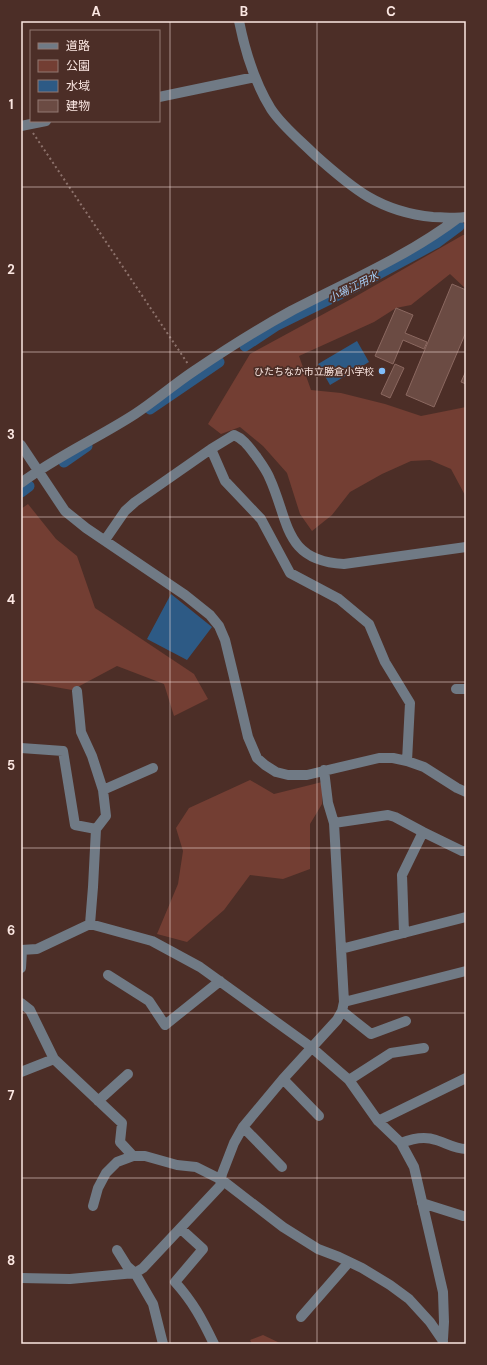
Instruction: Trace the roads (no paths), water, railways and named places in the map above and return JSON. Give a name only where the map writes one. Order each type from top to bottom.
[{"type":"street","points":[[239,21],[242,37],[255,77],[271,108],[288,130],[346,183],[381,204],[399,211],[424,216],[462,218]]},
{"type":"street","points":[[160,97],[255,77]]},
{"type":"street","points":[[24,125],[40,122]]},
{"type":"street","points":[[21,483],[38,470],[134,414],[193,372],[257,331],[439,233],[462,218]]},
{"type":"street","points":[[104,540],[126,511],[135,502],[211,449],[234,435],[241,438],[249,446],[270,479],[288,530],[295,543],[306,553],[317,559],[330,563],[344,564],[466,546]]},
{"type":"street","points":[[21,445],[65,511],[86,528],[185,595],[210,616],[219,626],[225,640],[248,737],[257,758],[276,772],[288,776],[307,775],[379,758],[393,758],[424,767],[456,788],[466,792]]},
{"type":"street","points":[[211,449],[225,481],[261,519],[290,573],[338,599],[369,624],[386,662],[410,703],[407,761]]},
{"type":"street","points":[[77,691],[81,732],[92,756],[103,790],[106,816],[96,829],[90,924]]},
{"type":"street","points":[[21,748],[64,751],[75,825],[96,829]]},
{"type":"street","points":[[103,790],[153,768]]},
{"type":"street","points":[[21,1278],[70,1279],[135,1273],[143,1268],[220,1186],[222,1174],[234,1143],[243,1127],[311,1047],[337,1020],[343,1007],[341,949],[334,823],[328,803],[324,770]]},
{"type":"street","points":[[334,823],[388,815],[395,817],[462,851],[466,851]]},
{"type":"street","points":[[404,933],[402,875],[423,832]]},
{"type":"street","points":[[341,949],[466,917]]},
{"type":"street","points":[[21,968],[21,950],[36,949],[90,924],[152,942],[200,966],[311,1047],[350,1080],[378,1121],[401,1143],[414,1167],[443,1292],[444,1342]]},
{"type":"street","points":[[343,1007],[466,971]]},
{"type":"street","points":[[108,975],[149,1001],[165,1025],[220,981]]},
{"type":"street","points":[[21,1003],[30,1010],[54,1059],[122,1123],[120,1142],[133,1156]]},
{"type":"street","points":[[343,1007],[371,1034],[406,1020]]},
{"type":"street","points":[[350,1080],[391,1053],[424,1048]]},
{"type":"street","points":[[21,1072],[54,1059]]},
{"type":"street","points":[[98,1101],[128,1074]]},
{"type":"street","points":[[378,1121],[466,1078]]},
{"type":"street","points":[[283,1079],[319,1116]]},
{"type":"street","points":[[243,1127],[282,1167]]},
{"type":"street","points":[[401,1143],[410,1139],[433,1139],[466,1150]]},
{"type":"street","points":[[93,1206],[98,1188],[106,1173],[117,1162],[133,1156],[145,1156],[196,1167],[222,1180],[283,1227],[318,1249],[349,1262],[409,1299],[430,1322],[444,1342]]},
{"type":"street","points":[[422,1203],[463,1216]]},
{"type":"street","points":[[181,1229],[203,1249],[174,1282],[188,1296],[200,1315],[214,1344]]},
{"type":"street","points":[[118,1250],[127,1266],[135,1273],[153,1304],[163,1344]]},
{"type":"street","points":[[301,1317],[349,1262]]},
{"type":"water","points":[[357,341],[369,362],[330,385],[318,364]]},
{"type":"water","points":[[171,594],[212,627],[187,660],[147,639]]},
{"type":"waterway","name":"小場江用水","points":[[245,346],[277,325],[358,285],[436,243],[459,226]]},
{"type":"waterway","name":"小場江用水","points":[[150,409],[219,362]]},
{"type":"waterway","name":"小場江用水","points":[[64,462],[87,446]]},
{"type":"waterway","name":"小場江用水","points":[[21,492],[29,486]]},
{"type":"place","name":"ひたちなか市立勝倉小学校","points":[[382,371]]}]
